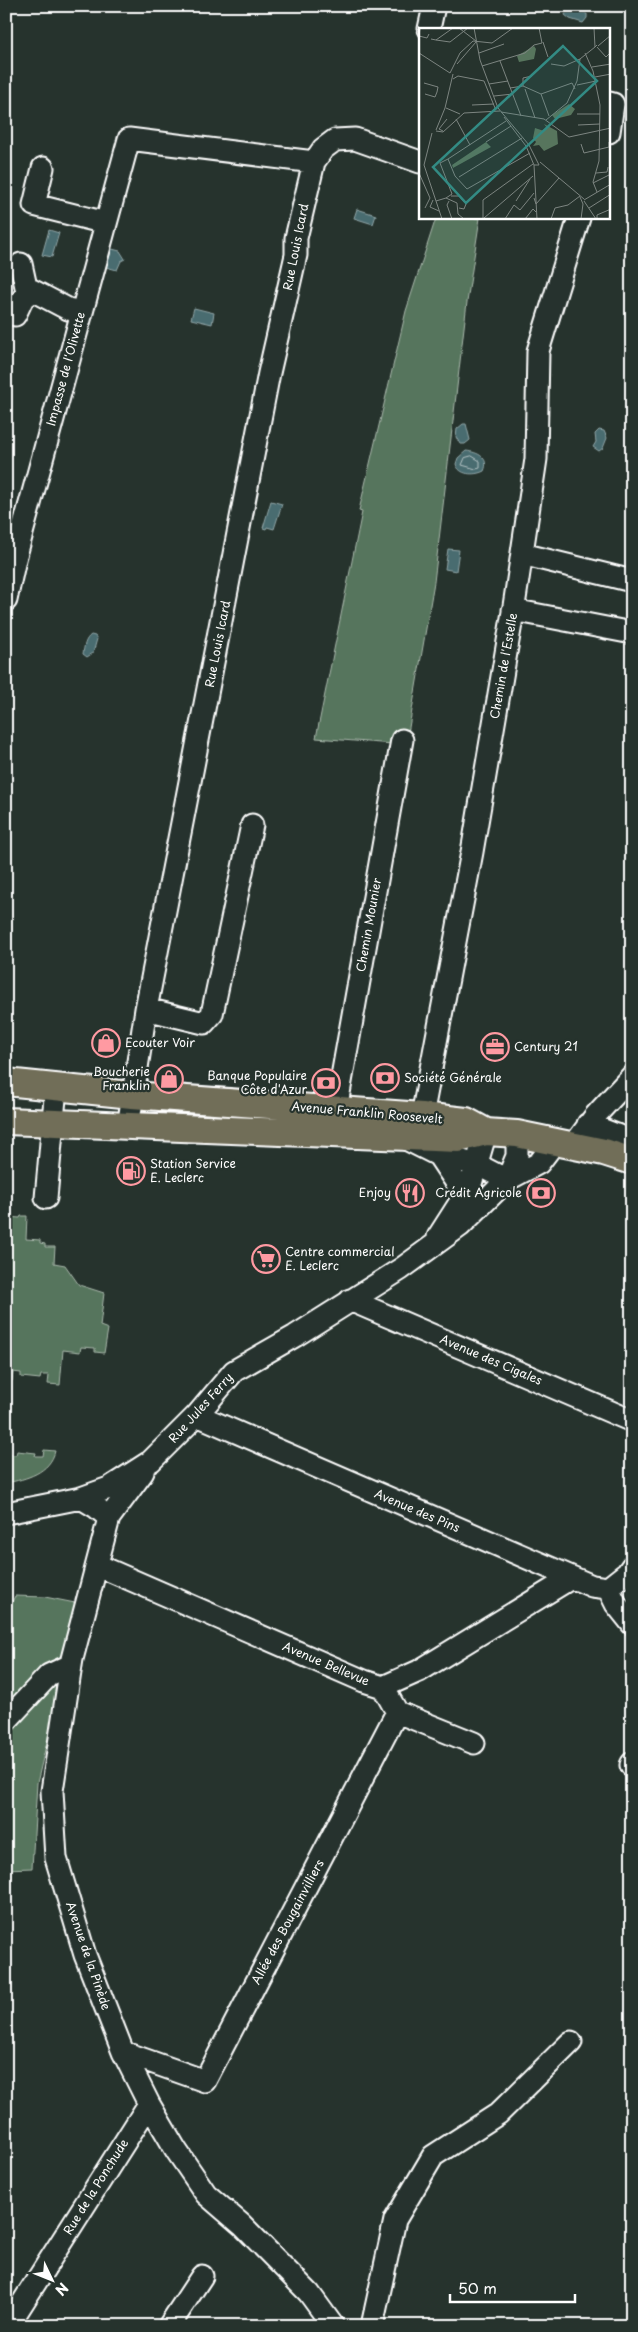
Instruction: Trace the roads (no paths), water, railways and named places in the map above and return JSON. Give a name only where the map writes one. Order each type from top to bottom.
[{"type":"main road","name":"Avenue Franklin Roosevelt","points":[[6,1082],[132,1095],[422,1116],[466,1121],[486,1132]]},
{"type":"main road","points":[[93,1125],[96,1092]]},
{"type":"main road","name":"Avenue Franklin Roosevelt","points":[[6,1121],[460,1139],[486,1132],[572,1137],[632,1161]]},
{"type":"street","points":[[428,28],[434,6]]},
{"type":"street","points":[[610,102],[614,104],[610,126]]},
{"type":"street","name":"Impasse de l'Olivette","points":[[6,600],[15,558],[129,139],[314,162]]},
{"type":"street","points":[[314,162],[323,149],[335,140],[355,139],[419,162]]},
{"type":"street","name":"Rue Louis Icard","points":[[128,1127],[146,1010],[269,373],[296,255],[296,238],[314,162]]},
{"type":"street","points":[[43,168],[34,205],[106,223]]},
{"type":"street","name":"Chemin de l'Estelle","points":[[422,1116],[472,852],[514,610],[536,459],[538,351],[580,219]]},
{"type":"street","points":[[20,264],[26,287],[68,308],[82,312]]},
{"type":"street","points":[[15,315],[23,298],[32,291]]},
{"type":"street","points":[[522,554],[632,581]]},
{"type":"street","points":[[514,610],[632,633]]},
{"type":"street","name":"Chemin Mounier","points":[[336,1110],[402,740]]},
{"type":"street","points":[[146,1010],[204,1023],[212,1014],[252,825]]},
{"type":"street","name":"Rue Jules Ferry","points":[[6,1513],[81,1498],[109,1488],[151,1461],[197,1415],[234,1371],[295,1336],[401,1269],[460,1226],[507,1180],[539,1163],[572,1137],[632,1076]]},
{"type":"street","points":[[46,1198],[56,1087]]},
{"type":"street","name":"Rue Jules Ferry","points":[[435,1243],[470,1187],[478,1165],[486,1132]]},
{"type":"street","name":"Rue Jules Ferry","points":[[507,1180],[517,1156],[517,1134]]},
{"type":"street","name":"Avenue Franklin Roosevelt","points":[[402,1137],[438,1154],[478,1165],[507,1180]]},
{"type":"street","points":[[572,1137],[632,1141]]},
{"type":"street","points":[[438,1154],[463,1196]]},
{"type":"street","name":"Avenue des Cigales","points":[[350,1300],[629,1416]]},
{"type":"street","name":"Avenue des Pins","points":[[197,1415],[571,1578],[592,1586],[608,1588]]},
{"type":"street","name":"Avenue de la Pinède","points":[[151,1461],[108,1518],[72,1665],[52,1791],[56,1858],[85,1955],[123,2052],[149,2104],[176,2150],[206,2194],[242,2224],[309,2293],[333,2326]]},
{"type":"street","points":[[81,1498],[96,1507],[108,1518]]},
{"type":"street","name":"Avenue Bellevue","points":[[97,1565],[364,1681],[383,1687],[419,1671],[571,1578]]},
{"type":"street","points":[[632,1566],[627,1573],[608,1588],[616,1604],[632,1624]]},
{"type":"street","points":[[6,1721],[49,1675],[72,1665]]},
{"type":"street","points":[[383,1687],[397,1712],[474,1743]]},
{"type":"street","name":"Allée des Bougainvilliers","points":[[123,2052],[205,2081],[397,1712]]},
{"type":"street","points":[[372,2326],[395,2220],[433,2156],[498,2114],[571,2042]]},
{"type":"street","name":"Rue de la Ponchude","points":[[12,2322],[149,2104]]},
{"type":"street","points":[[169,2326],[202,2276]]},
{"type":"water","points":[[574,6],[587,14],[587,18],[583,23],[570,19],[565,15],[567,10]]},
{"type":"water","points":[[357,209],[376,215],[373,224],[354,218]]},
{"type":"water","points":[[49,230],[59,233],[52,257],[42,255]]},
{"type":"water","points":[[112,249],[120,251],[125,259],[121,261],[117,270],[106,267]]},
{"type":"water","points":[[194,308],[214,313],[212,324],[191,319]]},
{"type":"water","points":[[466,424],[470,440],[465,444],[460,444],[456,437],[457,429]]},
{"type":"water","points":[[599,430],[604,431],[607,438],[603,448],[599,451],[593,447],[596,442],[595,434]]},
{"type":"water","points":[[466,451],[479,454],[484,459],[484,471],[476,474],[467,473],[458,468],[456,464],[458,458]]},
{"type":"water","points":[[271,501],[282,504],[274,529],[267,527],[266,529],[263,528]]},
{"type":"water","points":[[448,549],[459,550],[456,571],[445,569]]},
{"type":"water","points":[[91,635],[97,639],[93,653],[87,657],[83,654],[86,641]]},
{"type":"place","name":"Ecouter Voir","points":[[106,1043]]},
{"type":"place","name":"Century 21","points":[[495,1047]]},
{"type":"place","name":"Société Générale","points":[[385,1078]]},
{"type":"place","name":"Boucherie Franklin","points":[[169,1079]]},
{"type":"place","name":"Banque Populaire Côte d'Azur","points":[[326,1083]]},
{"type":"place","name":"Station Service E. Leclerc","points":[[131,1171]]},
{"type":"place","name":"Enjoy","points":[[410,1193]]},
{"type":"place","name":"Crédit Agricole","points":[[541,1193]]},
{"type":"place","name":"Centre commercial E. Leclerc","points":[[266,1259]]}]
